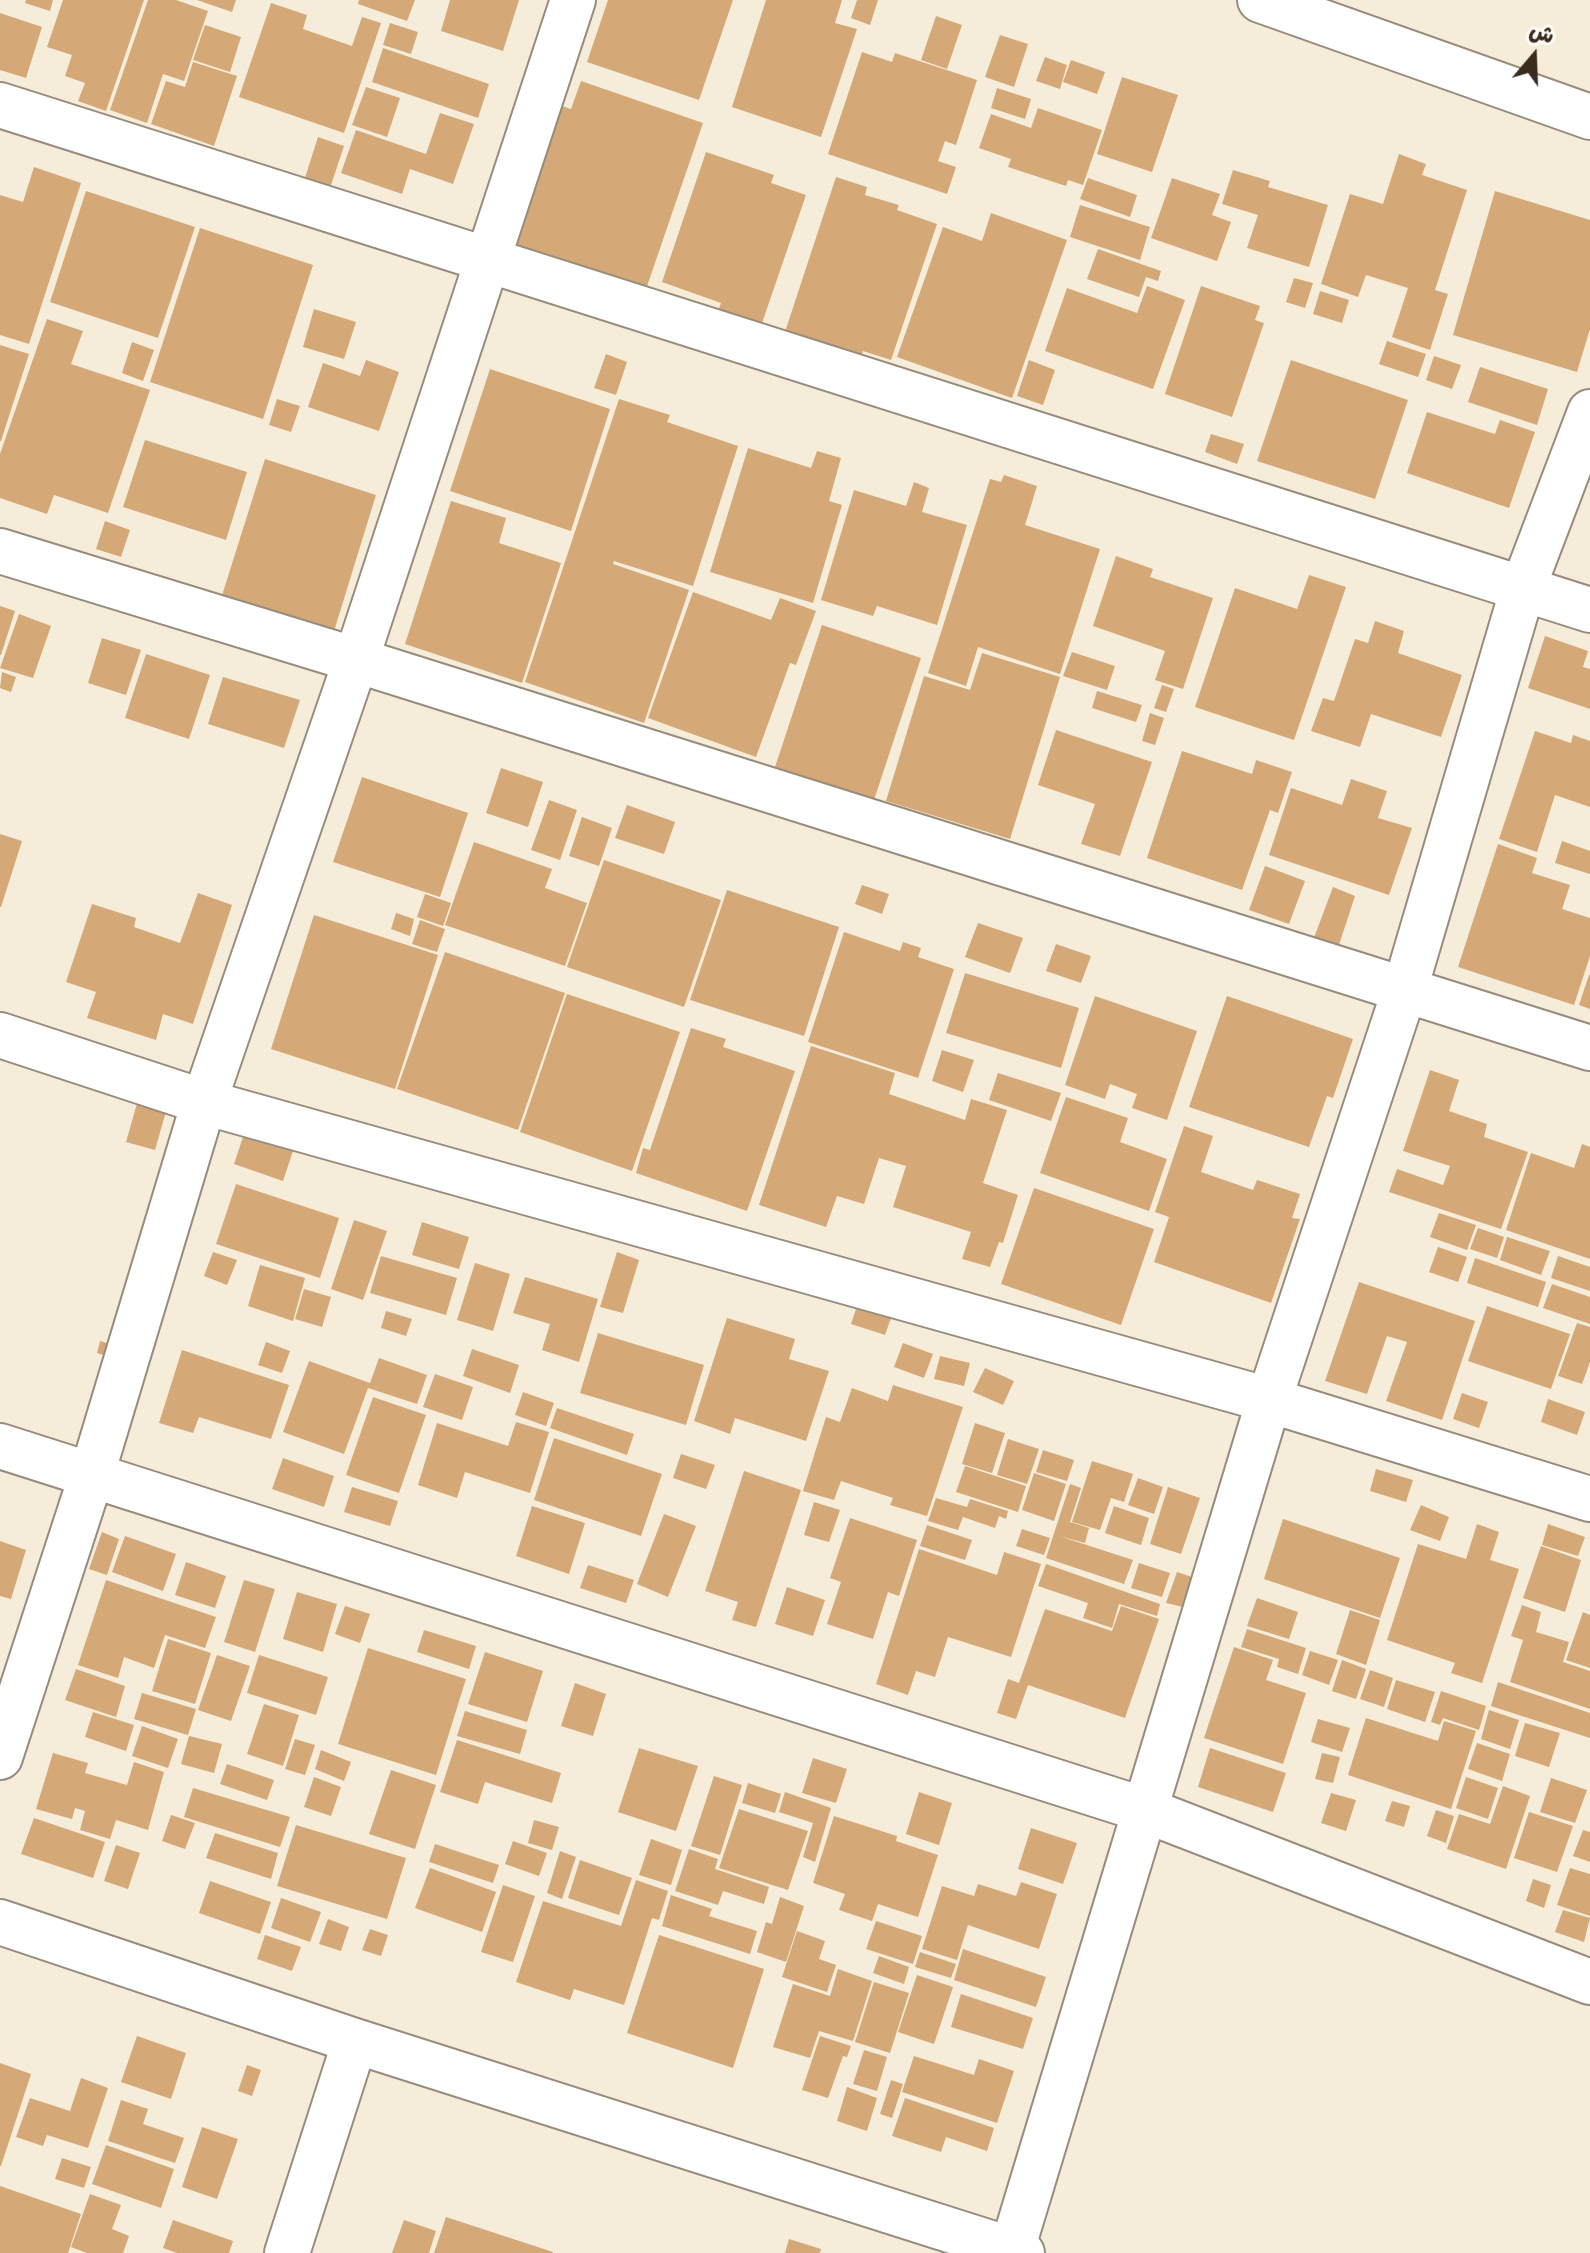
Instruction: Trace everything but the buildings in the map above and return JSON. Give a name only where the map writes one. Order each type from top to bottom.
[{"type":"street","points":[[0,1757],[92,1474],[204,1102],[356,660],[573,0]]},
{"type":"street","points":[[1260,0],[1590,117]]},
{"type":"street","points":[[0,105],[1590,610]]},
{"type":"street","points":[[0,1922],[355,2041],[1015,2252],[1269,1400],[1405,989],[1523,588],[1590,412]]},
{"type":"street","points":[[0,551],[1590,1048]]},
{"type":"street","points":[[0,1035],[204,1102],[1269,1400],[1590,1499]]},
{"type":"street","points":[[0,1446],[1145,1810],[1590,1982]]},
{"type":"street","points":[[287,2253],[355,2041]]}]
